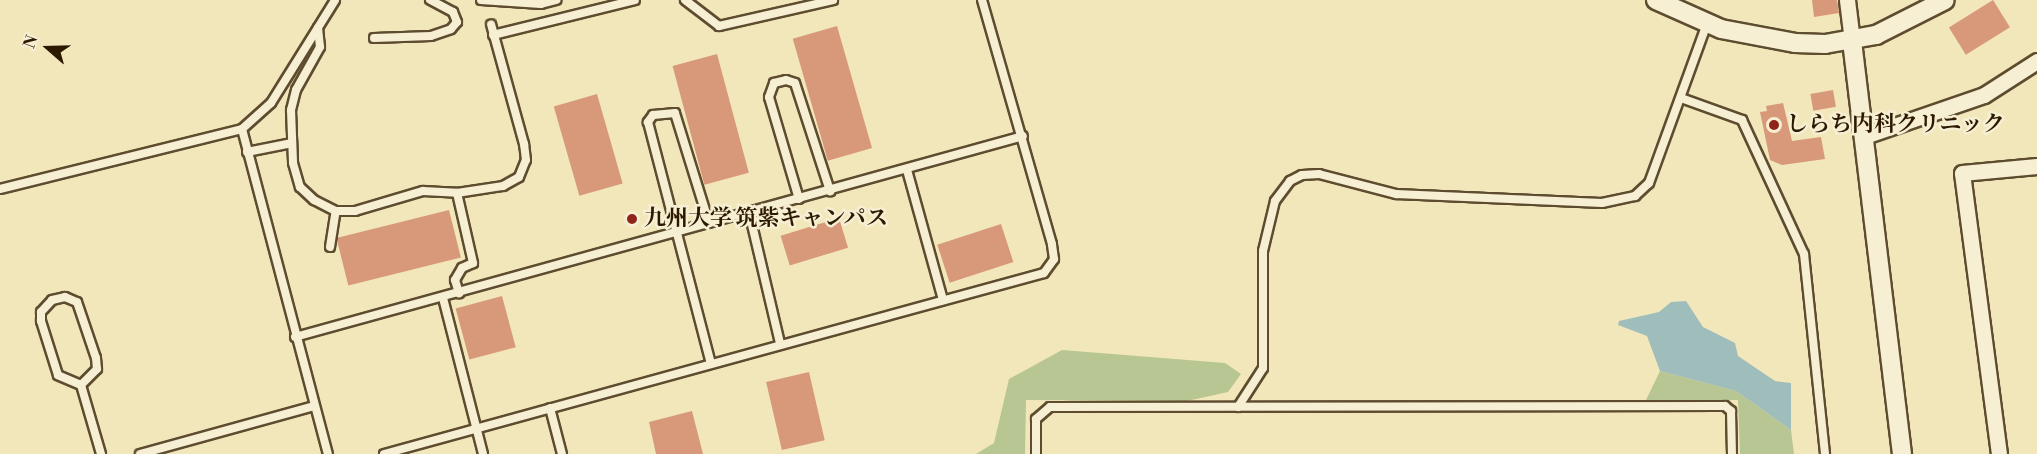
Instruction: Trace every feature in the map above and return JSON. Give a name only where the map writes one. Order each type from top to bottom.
[{"type":"street","points":[[1656,0],[1708,23],[1795,43],[1852,41],[1908,21],[1945,0]]},
{"type":"street","points":[[1847,0],[1902,454]]},
{"type":"street","points":[[1862,137],[1984,95],[2037,61]]},
{"type":"street","points":[[1999,454],[1962,173],[2037,166]]},
{"type":"lane","points":[[0,189],[242,129],[271,103],[335,0]]},
{"type":"lane","points":[[374,38],[431,36],[451,29],[457,22],[453,12],[430,0]]},
{"type":"lane","points":[[481,0],[541,4],[555,0]]},
{"type":"lane","points":[[493,35],[635,0]]},
{"type":"lane","points":[[685,0],[719,26],[795,4],[833,0]]},
{"type":"lane","points":[[384,454],[780,343],[1044,273],[1054,259],[1023,135],[982,0]]},
{"type":"lane","points":[[1238,407],[1263,368],[1263,251],[1275,201],[1290,181],[1302,175],[1319,174],[1396,194],[1620,201],[1635,196],[1649,183],[1708,23]]},
{"type":"lane","points":[[318,28],[320,47],[296,90],[291,110],[292,143],[300,186],[314,200],[336,211],[355,211],[423,191],[458,193],[503,186],[519,177],[526,160],[491,24]]},
{"type":"lane","points":[[799,199],[769,97],[774,83],[786,80],[795,83],[831,191]]},
{"type":"lane","points":[[1681,98],[1742,120],[1804,254],[1825,454]]},
{"type":"lane","points":[[709,223],[675,113],[653,115],[648,122],[711,363]]},
{"type":"lane","points":[[242,129],[294,337],[328,454]]},
{"type":"lane","points":[[294,337],[907,170],[1023,135]]},
{"type":"lane","points":[[247,152],[292,143]]},
{"type":"lane","points":[[907,170],[943,300]]},
{"type":"lane","points":[[458,193],[473,263],[462,268],[455,280],[459,293]]},
{"type":"lane","points":[[330,247],[336,211]]},
{"type":"lane","points":[[749,212],[780,343]]},
{"type":"lane","points":[[65,297],[77,302],[96,358],[97,369],[81,385],[58,375],[41,321],[41,312],[52,300],[65,297]]},
{"type":"lane","points":[[443,298],[483,454]]},
{"type":"lane","points":[[81,385],[101,454]]},
{"type":"lane","points":[[140,454],[314,406]]},
{"type":"lane","points":[[1036,454],[1036,419],[1050,407],[1725,406],[1731,411],[1732,454]]},
{"type":"lane","points":[[550,408],[562,454]]},
{"type":"green space","points":[[1062,350],[1225,363],[1241,374],[1228,392],[1187,401],[1026,400],[1025,454],[976,454],[994,443],[1009,379]]},
{"type":"green space","points":[[1660,371],[1736,391],[1791,430],[1794,454],[1740,454],[1738,400],[1646,400]]},
{"type":"water","points":[[1686,301],[1703,327],[1735,343],[1738,356],[1775,381],[1791,383],[1791,430],[1736,391],[1660,371],[1647,336],[1618,325],[1619,321],[1659,312],[1671,302]]},
{"type":"building","points":[[1812,0],[1837,0],[1839,13],[1814,17]]},
{"type":"building","points":[[1993,0],[2010,27],[1966,55],[1949,28]]},
{"type":"building","points":[[837,26],[872,148],[828,161],[793,39]]},
{"type":"building","points":[[717,54],[749,173],[704,185],[673,66]]},
{"type":"building","points":[[1833,90],[1836,107],[1813,111],[1810,94]]},
{"type":"building","points":[[597,94],[623,183],[579,196],[554,106]]},
{"type":"building","points":[[1783,103],[1792,141],[1821,137],[1825,159],[1782,165],[1770,160],[1760,112],[1767,111],[1766,106]]},
{"type":"building","points":[[449,210],[461,258],[348,286],[336,238]]},
{"type":"building","points":[[839,218],[848,248],[790,265],[781,236]]},
{"type":"building","points":[[1001,224],[1013,262],[950,283],[937,245]]},
{"type":"building","points":[[502,296],[516,347],[469,360],[456,308]]},
{"type":"building","points":[[809,372],[825,440],[782,450],[766,382]]},
{"type":"building","points":[[692,411],[703,454],[656,454],[649,422]]},
{"type":"place","name":"しらち内科クリニック","points":[[1774,125]]},
{"type":"place","name":"九州大学 筑紫キャンパス","points":[[632,219]]}]
